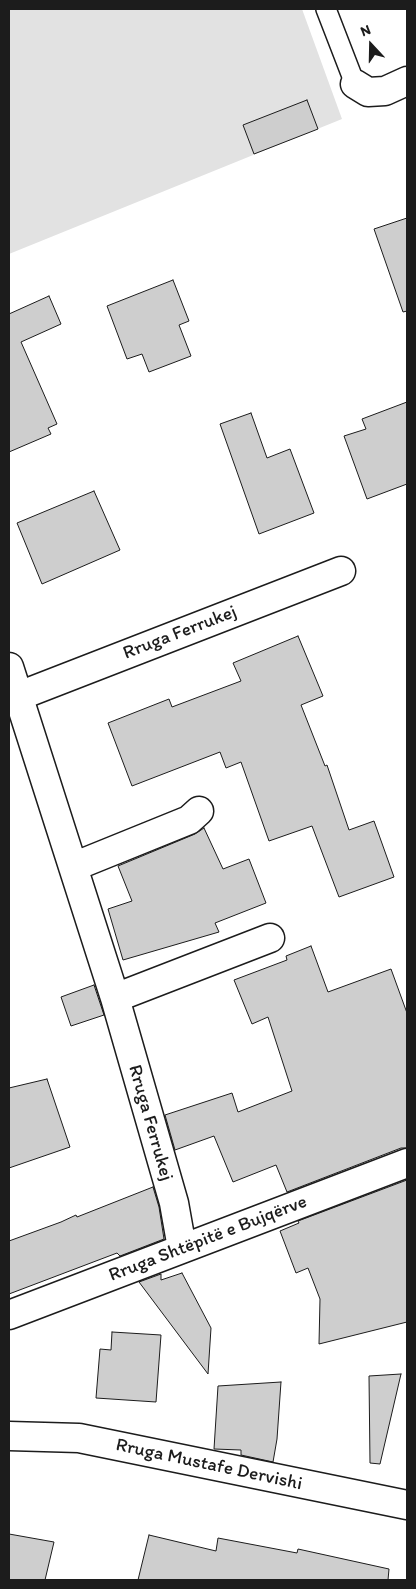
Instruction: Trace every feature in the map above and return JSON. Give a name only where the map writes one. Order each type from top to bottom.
[{"type":"street","points":[[355,84],[368,92],[385,91],[407,82]]},
{"type":"street","name":"Rruga Ferrukej","points":[[19,696],[341,571]]},
{"type":"street","name":"Rruga Ferrukej","points":[[9,667],[115,998],[174,1203],[182,1248]]},
{"type":"street","points":[[73,867],[189,820],[200,811]]},
{"type":"street","points":[[115,998],[270,938]]},
{"type":"street","name":"Rruga Shtëpitë e Bujqërve","points":[[9,1315],[407,1164]]},
{"type":"street","name":"Rruga Mustafe Dervishi","points":[[9,1436],[79,1438],[407,1505]]},
{"type":"lane","points":[[326,9],[355,84]]},
{"type":"shaded area","points":[[9,9],[302,9],[342,119],[9,254]]},
{"type":"building","points":[[307,100],[318,129],[254,154],[243,125]]},
{"type":"building","points":[[407,218],[407,311],[403,312],[374,229]]},
{"type":"building","points":[[173,280],[189,321],[179,325],[191,356],[149,372],[142,354],[127,359],[107,306]]},
{"type":"building","points":[[49,296],[61,324],[21,342],[57,424],[48,428],[51,434],[9,452],[9,314]]},
{"type":"building","points":[[407,402],[407,484],[367,499],[344,436],[366,429],[362,419]]},
{"type":"building","points":[[251,413],[267,458],[290,449],[314,513],[259,534],[220,424]]},
{"type":"building","points":[[94,491],[120,550],[42,584],[17,523]]},
{"type":"building","points":[[298,636],[323,696],[301,705],[325,766],[327,765],[349,830],[374,821],[394,877],[339,897],[312,826],[269,841],[241,762],[226,768],[220,752],[132,786],[108,723],[169,699],[172,707],[241,681],[233,663]]},
{"type":"building","points":[[204,828],[223,869],[249,859],[266,903],[215,923],[219,932],[123,960],[108,909],[132,901],[118,866],[195,834]]},
{"type":"building","points":[[311,946],[328,992],[391,969],[407,1013],[407,1148],[401,1148],[287,1192],[276,1165],[233,1182],[214,1136],[175,1150],[165,1115],[232,1093],[238,1112],[292,1091],[268,1017],[252,1024],[234,980],[287,960],[286,956]]},
{"type":"building","points":[[94,985],[104,1015],[71,1026],[61,997]]},
{"type":"building","points":[[47,1079],[70,1147],[9,1168],[9,1088]]},
{"type":"building","points":[[407,1180],[407,1322],[319,1344],[320,1299],[308,1268],[296,1273],[280,1231],[299,1223],[298,1221]]},
{"type":"building","points":[[153,1187],[159,1207],[164,1239],[120,1256],[117,1253],[9,1294],[9,1241]]},
{"type":"building","points":[[182,1273],[211,1328],[208,1374],[139,1282],[161,1274],[161,1280]]},
{"type":"building","points":[[112,1332],[161,1335],[156,1402],[96,1398],[100,1349],[111,1350]]},
{"type":"building","points":[[401,1374],[380,1464],[370,1463],[369,1376]]},
{"type":"building","points":[[281,1382],[277,1439],[273,1462],[241,1455],[241,1450],[214,1449],[218,1386]]},
{"type":"building","points":[[9,1534],[54,1542],[45,1580],[9,1580]]},
{"type":"building","points":[[149,1535],[216,1551],[218,1538],[297,1553],[298,1549],[389,1569],[388,1580],[138,1580]]}]
